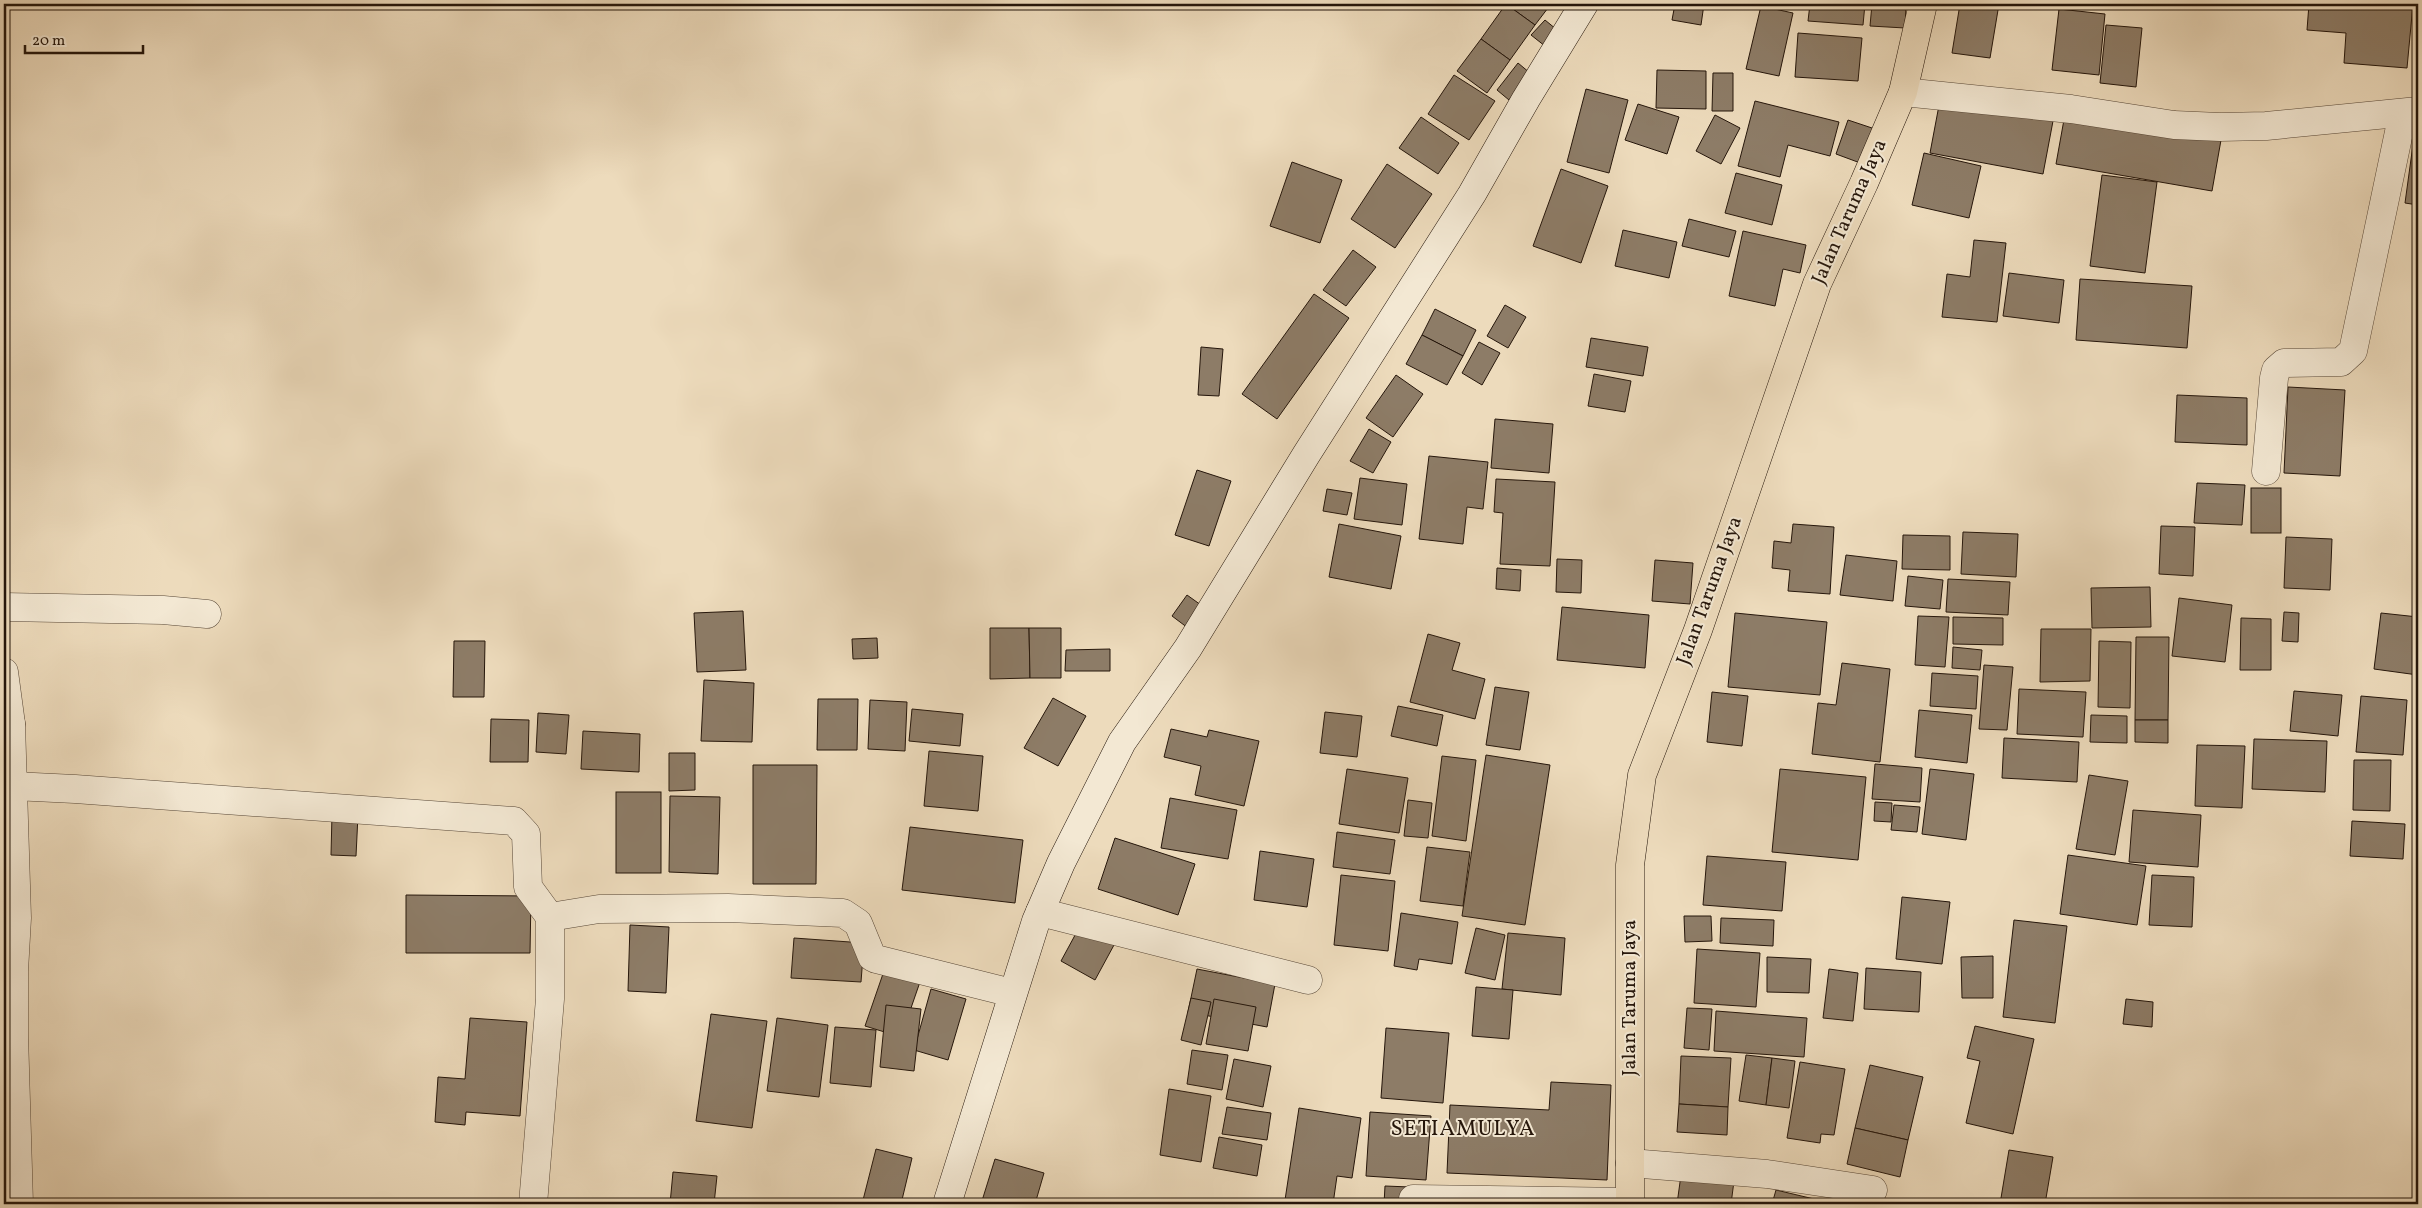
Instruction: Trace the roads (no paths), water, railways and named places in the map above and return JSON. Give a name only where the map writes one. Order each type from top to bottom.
[{"type":"main road","name":"Jalan Taruma Jaya","points":[[1630,1203],[1630,865],[1642,775],[1698,630],[1817,284],[1864,184],[1903,92],[1923,4]]},
{"type":"street","points":[[946,1204],[1012,993],[1040,912],[1061,863],[1122,742],[1188,648],[1306,455],[1472,194],[1526,99],[1584,4]]},
{"type":"street","points":[[1903,92],[2071,109],[2174,125],[2266,126],[2410,112],[2353,351],[2341,362],[2284,363],[2276,370],[2266,472]]},
{"type":"street","points":[[4,607],[163,610],[207,614]]},
{"type":"street","points":[[4,672],[13,786],[17,918],[14,971],[14,1035],[19,1204]]},
{"type":"street","points":[[13,786],[514,821],[526,834],[528,887],[550,917],[550,999],[533,1204]]},
{"type":"street","points":[[550,917],[598,909],[728,908],[843,913],[858,923],[872,957],[876,959],[1012,993]]},
{"type":"street","points":[[1040,912],[1308,980]]},
{"type":"street","points":[[1630,1163],[1767,1174],[1873,1190]]},
{"type":"street","points":[[1413,1199],[1630,1203]]},
{"type":"district","name":"SETIAMULYA","points":[[1463,1129]]}]
